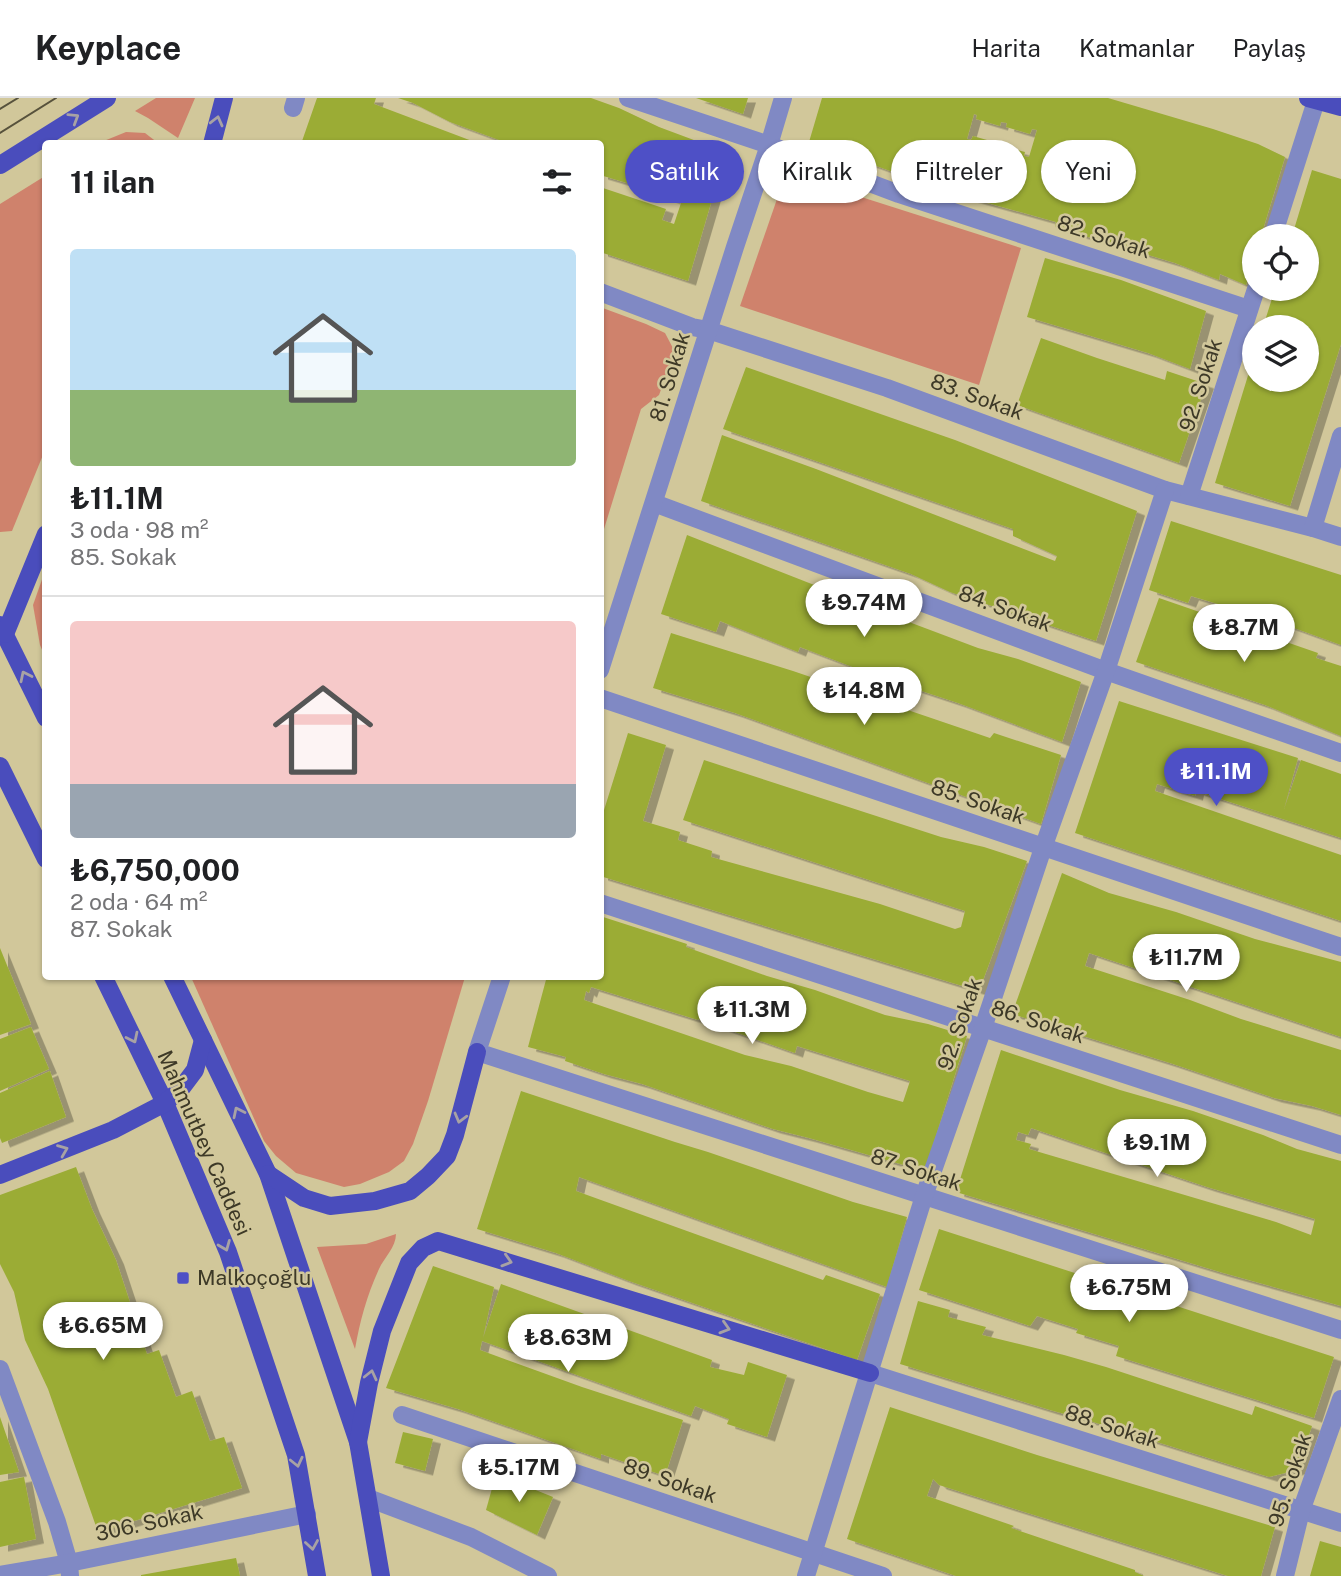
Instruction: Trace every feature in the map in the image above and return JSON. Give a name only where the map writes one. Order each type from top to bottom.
[{"type":"main road","points":[[0,165],[107,98]]},
{"type":"main road","points":[[213,140],[224,98]]},
{"type":"main road","points":[[42,543],[2,630],[42,710]]},
{"type":"main road","points":[[0,766],[6,794],[42,852]]},
{"type":"main road","name":"Mahmutbey Caddesi","points":[[105,980],[165,1103],[228,1252],[296,1455],[317,1576]]},
{"type":"main road","name":"Mahmutbey Caddesi","points":[[174,980],[268,1174],[358,1442],[381,1576]]},
{"type":"main road","points":[[0,1175],[113,1130],[165,1103],[180,1090],[195,1070],[203,1040]]},
{"type":"main road","points":[[268,1174],[304,1198],[330,1206],[374,1201],[410,1191],[428,1177],[447,1156],[456,1135],[477,1052]]},
{"type":"main road","points":[[358,1442],[382,1331],[410,1263],[423,1248],[438,1241],[870,1373]]},
{"type":"street","name":"82. Sokak","points":[[628,98],[758,141]]},
{"type":"street","name":"81. Sokak","points":[[770,140],[783,98]]},
{"type":"street","points":[[1278,224],[1326,101]]},
{"type":"street","name":"81. Sokak","points":[[604,658],[758,178]]},
{"type":"street","name":"82. Sokak","points":[[877,185],[1250,309]]},
{"type":"street","name":"83. Sokak","points":[[604,294],[692,327],[887,388],[1165,489],[1341,537]]},
{"type":"street","name":"92. Sokak","points":[[1189,496],[1252,301]]},
{"type":"street","points":[[1313,528],[1341,436]]},
{"type":"street","name":"92. Sokak","points":[[806,1576],[925,1196],[1106,671],[1165,489]]},
{"type":"street","name":"84. Sokak","points":[[654,503],[1106,671],[1341,753]]},
{"type":"street","name":"85. Sokak","points":[[604,699],[1341,947]]},
{"type":"street","name":"86. Sokak","points":[[604,904],[1341,1145]]},
{"type":"street","points":[[477,1052],[501,980]]},
{"type":"street","name":"87. Sokak","points":[[477,1052],[1341,1330]]},
{"type":"street","points":[[0,1369],[5,1391],[57,1522],[69,1569]]},
{"type":"street","name":"88. Sokak","points":[[870,1373],[1341,1524]]},
{"type":"street","name":"95. Sokak","points":[[1285,1576],[1301,1511],[1341,1399]]},
{"type":"street","name":"89. Sokak","points":[[402,1415],[883,1576]]},
{"type":"street","points":[[368,1498],[471,1537],[548,1576]]},
{"type":"street","name":"306. Sokak","points":[[0,1575],[69,1569],[307,1514]]},
{"type":"shaded area","points":[[156,98],[195,98],[178,138],[135,111]]},
{"type":"shaded area","points":[[126,132],[145,133],[154,140],[106,140]]},
{"type":"shaded area","points":[[42,178],[42,457],[12,531],[0,532],[0,204]]},
{"type":"shaded area","points":[[877,202],[1021,248],[979,385],[740,306],[776,203]]},
{"type":"shaded area","points":[[604,308],[665,333],[675,352],[659,395],[641,409],[604,529]]},
{"type":"shaded area","points":[[42,580],[42,650],[40,645],[33,605]]},
{"type":"shaded area","points":[[192,980],[464,980],[428,1101],[404,1161],[389,1172],[360,1184],[344,1187],[296,1173],[276,1156],[264,1141]]},
{"type":"shaded area","points":[[396,1234],[371,1289],[355,1349],[317,1247],[366,1244]]},
{"type":"building","points":[[317,98],[376,98],[374,104],[469,140],[302,140]]},
{"type":"building","points":[[398,98],[591,98],[694,140],[625,140],[625,182],[604,176],[604,140],[499,140],[450,122]]},
{"type":"building","points":[[696,98],[748,98],[743,114]]},
{"type":"building","points":[[822,98],[1108,98],[1258,144],[1285,157],[1265,224],[1242,224],[1242,283],[1220,274],[1219,280],[1175,263],[1055,227],[1056,222],[988,203],[1027,203],[1027,157],[1037,130],[1032,129],[1030,134],[1006,127],[1007,123],[1001,122],[1000,126],[976,119],[977,115],[974,114],[967,139],[971,140],[891,140],[891,171],[877,166],[877,140],[810,140]]},
{"type":"building","points":[[973,136],[987,140],[971,140]]},
{"type":"building","points":[[1312,170],[1341,179],[1341,344],[1290,506],[1215,483],[1243,392],[1319,392],[1319,315],[1267,315],[1271,301],[1319,301],[1319,224],[1296,224]]},
{"type":"building","points":[[604,188],[625,195],[625,203],[648,203],[666,209],[662,220],[674,224],[681,203],[711,203],[688,281],[604,253]]},
{"type":"building","points":[[1045,258],[1121,280],[1206,311],[1190,369],[1148,353],[1027,317]]},
{"type":"building","points":[[1041,338],[1165,380],[1167,371],[1206,384],[1179,463],[1017,405]]},
{"type":"building","points":[[746,367],[955,440],[1137,511],[1096,641],[950,592],[911,574],[701,501],[722,435],[1055,561],[1057,556],[1013,536],[1013,529],[723,429]]},
{"type":"building","points":[[1171,521],[1341,575],[1341,645],[1272,620],[1191,596],[1188,603],[1149,590]]},
{"type":"building","points":[[687,535],[978,648],[1081,682],[1062,742],[800,647],[798,652],[720,621],[716,632],[661,614]]},
{"type":"building","points":[[1159,598],[1318,653],[1316,658],[1341,666],[1341,736],[1265,705],[1136,662]]},
{"type":"building","points":[[671,633],[990,738],[994,733],[1061,755],[1041,824],[735,713],[653,688]]},
{"type":"building","points":[[1119,701],[1298,758],[1284,809],[1301,760],[1341,774],[1341,838],[1196,791],[1195,796],[1157,784],[1155,791],[1341,855],[1341,921],[1075,833]]},
{"type":"building","points":[[628,733],[666,745],[643,821],[680,832],[678,840],[712,851],[711,857],[880,904],[955,929],[961,927],[965,911],[683,820],[704,760],[941,837],[1027,861],[979,991],[604,877],[604,810]]},
{"type":"building","points":[[1062,873],[1109,893],[1255,939],[1341,962],[1341,1037],[1089,953],[1085,966],[1341,1050],[1341,1115],[1274,1098],[1012,1014]]},
{"type":"building","points":[[604,917],[885,1015],[967,1036],[925,1171],[773,1129],[565,1061],[566,1057],[528,1047],[546,980],[604,980]],"holes":[[[591,987],[698,1019],[795,1053],[797,1046],[910,1081],[903,1102],[791,1066],[745,1055],[584,1000],[586,991],[589,993]]]},
{"type":"building","points":[[0,948],[31,1024],[0,1035]]},
{"type":"building","points":[[31,1027],[49,1069],[0,1091],[0,1039]]},
{"type":"building","points":[[1001,1050],[1193,1111],[1297,1149],[1341,1161],[1341,1306],[1220,1272],[956,1192]],"holes":[[[1031,1128],[1207,1187],[1315,1219],[1311,1235],[1276,1222],[1029,1149],[1031,1144],[1016,1140],[1018,1132],[1028,1135]]]},
{"type":"building","points":[[50,1071],[66,1117],[2,1143],[0,1093]]},
{"type":"building","points":[[521,1091],[853,1202],[907,1217],[887,1287],[579,1177],[576,1191],[823,1280],[826,1275],[880,1294],[857,1360],[556,1253],[477,1229]]},
{"type":"building","points":[[76,1167],[116,1260],[147,1354],[159,1350],[176,1397],[192,1391],[210,1441],[224,1437],[242,1488],[98,1532],[48,1389],[25,1340],[14,1292],[0,1264],[0,1195]]},
{"type":"building","points":[[939,1229],[1334,1357],[1314,1418],[1116,1356],[1119,1346],[1076,1333],[1078,1329],[1037,1316],[1030,1326],[919,1290]]},
{"type":"building","points":[[433,1266],[494,1287],[483,1338],[501,1284],[712,1360],[710,1367],[744,1375],[748,1362],[787,1375],[767,1437],[727,1424],[729,1419],[695,1406],[691,1416],[482,1341],[480,1350],[683,1420],[665,1476],[601,1454],[601,1459],[458,1409],[386,1388]]},
{"type":"building","points":[[918,1301],[950,1310],[948,1317],[986,1327],[982,1335],[1106,1367],[1252,1415],[1255,1406],[1312,1426],[1297,1470],[1269,1477],[900,1364]]},
{"type":"building","points":[[890,1407],[1275,1527],[1261,1576],[1228,1576],[939,1485],[933,1479],[927,1496],[1135,1570],[1144,1576],[956,1576],[847,1539]]},
{"type":"building","points":[[0,1417],[19,1472],[0,1475]]},
{"type":"building","points":[[403,1432],[433,1439],[425,1471],[395,1463]]},
{"type":"building","points":[[496,1474],[553,1497],[537,1535],[486,1510]]},
{"type":"building","points":[[24,1477],[36,1539],[0,1547],[0,1482]]},
{"type":"building","points":[[1320,1541],[1341,1547],[1341,1576],[1310,1576]]},
{"type":"building","points":[[236,1558],[240,1576],[141,1576],[141,1575]]},
{"type":"tram line","points":[[0,109],[18,98]]},
{"type":"tram line","points":[[0,133],[56,98]]},
{"type":"place","name":"Malkoçoğlu","points":[[183,1278]]}]
